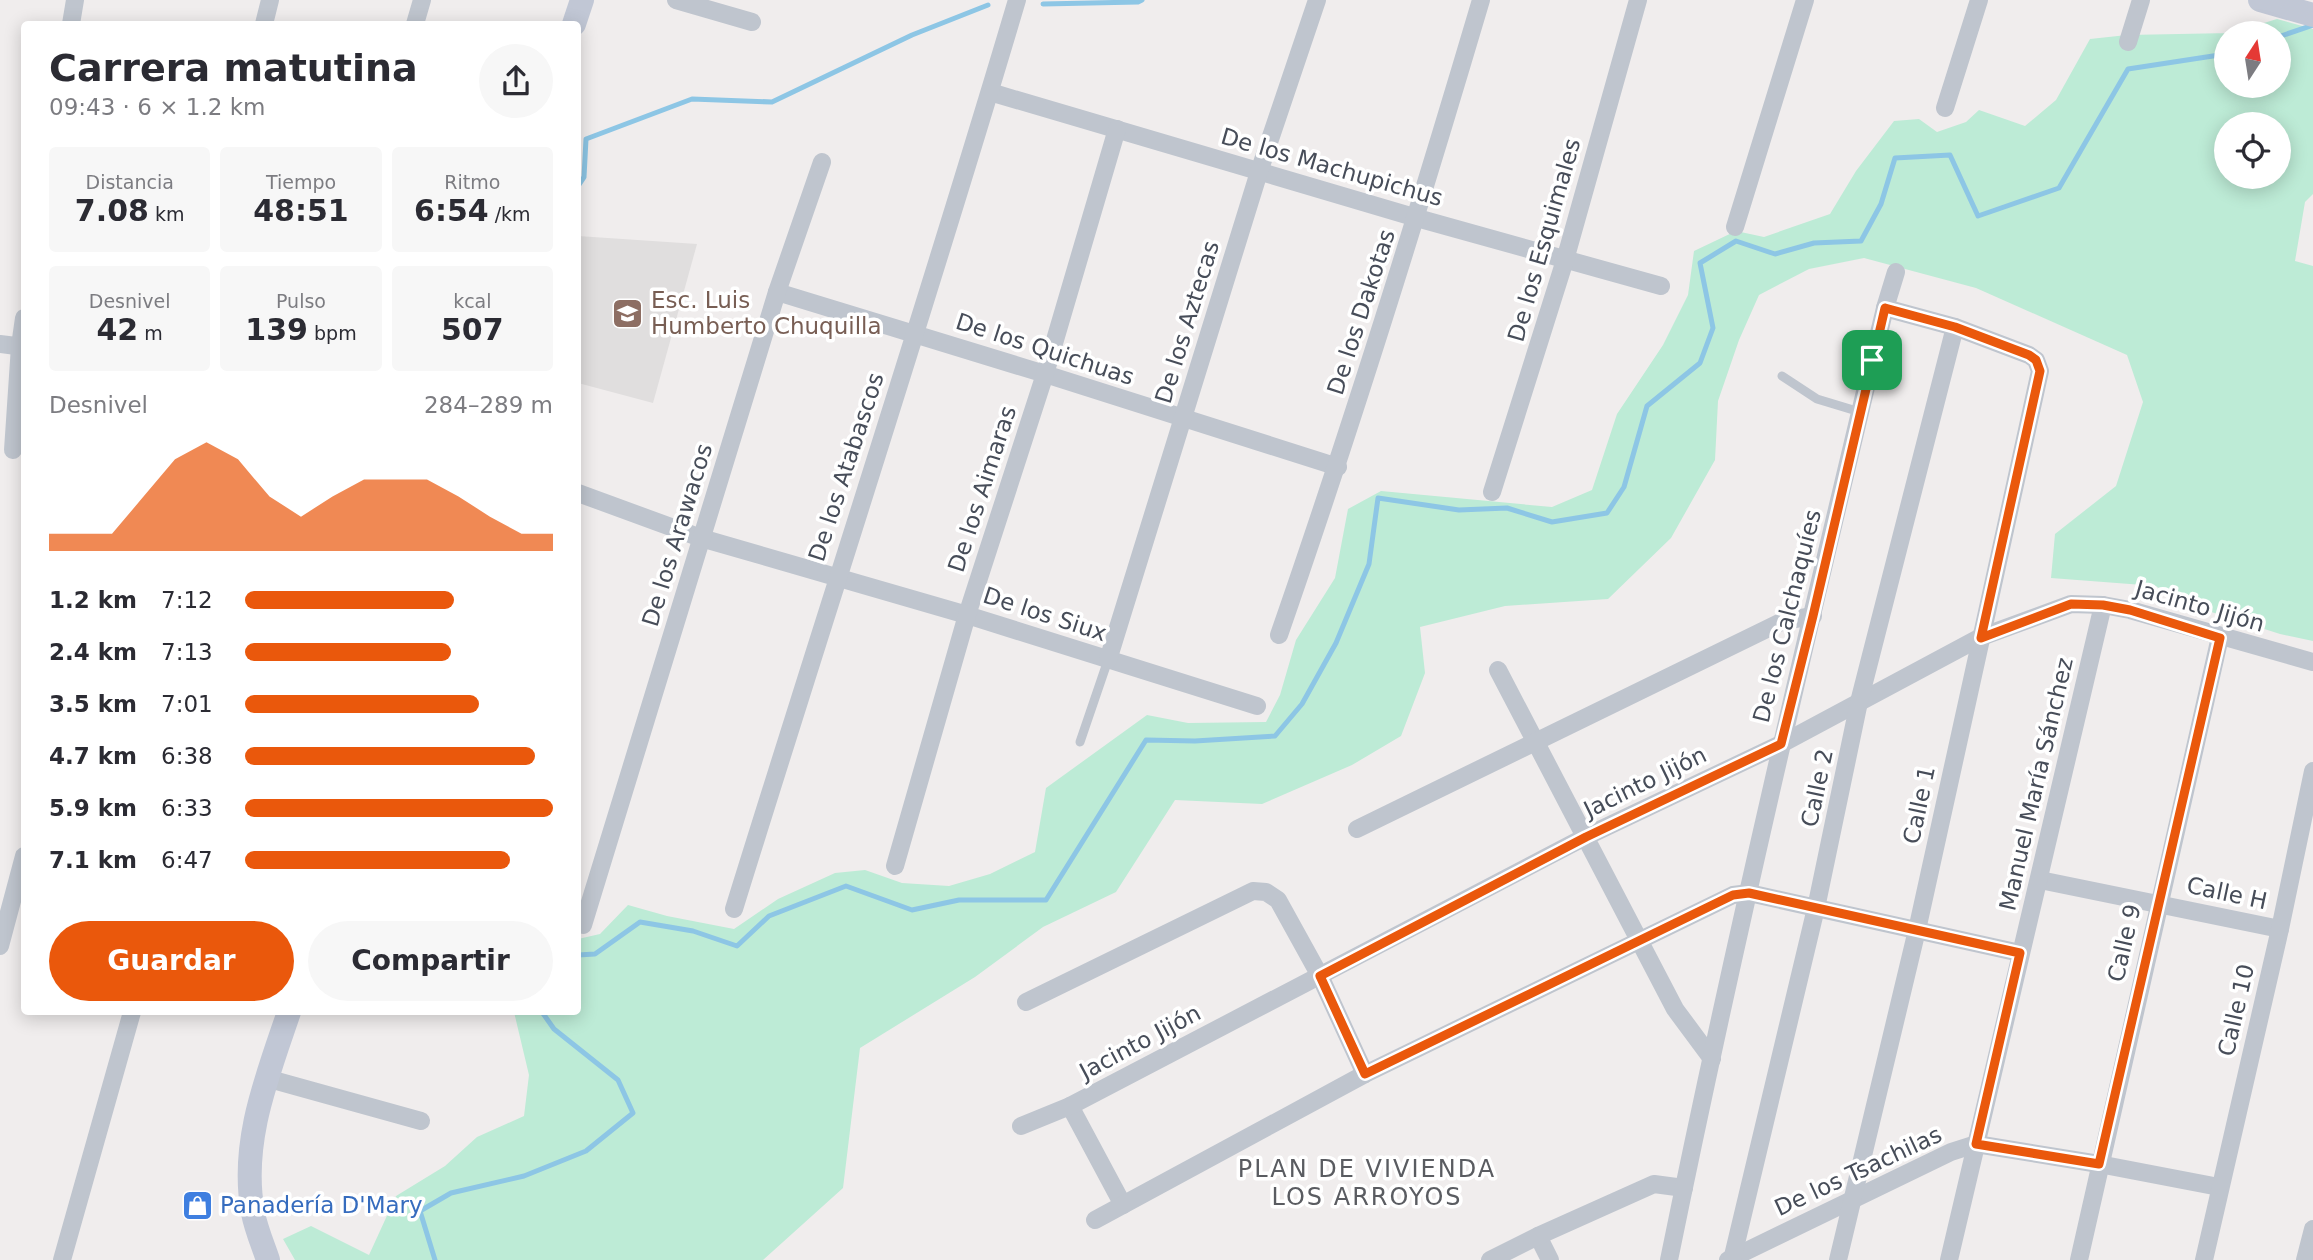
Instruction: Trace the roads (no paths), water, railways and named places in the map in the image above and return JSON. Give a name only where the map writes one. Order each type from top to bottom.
[{"type":"street","points":[[72,21],[75,0]]},
{"type":"street","points":[[265,21],[270,0]]},
{"type":"street","points":[[416,21],[422,0]]},
{"type":"street","points":[[575,21],[582,0]]},
{"type":"street","points":[[676,0],[752,22]]},
{"type":"street","name":"De los Atabascos","points":[[734,909],[1017,0]]},
{"type":"street","name":"De los Aztecas","points":[[1108,660],[1259,172],[1317,0]]},
{"type":"street","name":"De los Dakotas","points":[[1279,635],[1338,467],[1417,218],[1481,0]]},
{"type":"street","name":"De los Esquimales","points":[[1492,492],[1565,260],[1638,0]]},
{"type":"street","points":[[1735,227],[1805,0]]},
{"type":"street","points":[[1945,108],[1979,0]]},
{"type":"street","points":[[2128,42],[2141,0]]},
{"type":"street","points":[[2260,0],[2312,12]]},
{"type":"street","name":"De los Machupichus","points":[[990,92],[1417,218],[1661,286]]},
{"type":"street","name":"De los Aimaras","points":[[895,866],[967,615],[1045,374],[1117,129]]},
{"type":"street","name":"De los Arawacos","points":[[583,925],[777,292],[822,162]]},
{"type":"street","name":"De los Calchaquíes","points":[[1669,1260],[1781,744],[1885,308],[1896,272]]},
{"type":"street","name":"De los Quichuas","points":[[777,292],[1338,467]]},
{"type":"street","points":[[1885,308],[1955,327]]},
{"type":"street","name":"Calle 1","points":[[1838,1260],[1917,930],[2040,371],[2036,360],[2029,355],[1955,327]]},
{"type":"street","name":"Calle 2","points":[[1731,1259],[1816,908],[1859,702],[1955,327]]},
{"type":"street","points":[[0,344],[21,347]]},
{"type":"street","points":[[12,450],[21,357]]},
{"type":"street","name":"De los Siux","points":[[581,494],[701,538],[967,615],[1257,706]]},
{"type":"street","name":"Jacinto Jijón","points":[[1021,1126],[1070,1107],[1586,837],[1781,744],[1981,638],[2071,604],[2103,605],[2130,610],[2220,638],[2313,662]]},
{"type":"street","name":"Manuel María Sánchez","points":[[1949,1260],[2103,605]]},
{"type":"street","points":[[1357,829],[1783,621],[1813,616]]},
{"type":"street","name":"Calle 9","points":[[2079,1260],[2220,638]]},
{"type":"street","points":[[1497,670],[1675,1009],[1712,1059]]},
{"type":"street","name":"Calle 10","points":[[2204,1260],[2280,929],[2313,771]]},
{"type":"street","points":[[0,946],[21,867]]},
{"type":"street","name":"Calle H","points":[[2040,880],[2280,929]]},
{"type":"street","points":[[1026,1002],[1253,891],[1266,892],[1278,900],[1320,976],[1365,1074]]},
{"type":"street","points":[[1095,1220],[1365,1074],[1733,895],[1749,893],[2020,953]]},
{"type":"street","points":[[62,1260],[131,1015]]},
{"type":"street","points":[[268,1260],[253,1213],[250,1140],[266,1077],[288,1015]]},
{"type":"street","points":[[266,1077],[421,1121]]},
{"type":"street","points":[[1070,1107],[1122,1205]]},
{"type":"street","name":"De los Tsachilas","points":[[1731,1259],[1951,1153],[1976,1144],[2219,1187]]},
{"type":"street","points":[[1490,1260],[1654,1184],[1684,1188]]},
{"type":"street","points":[[2305,1260],[2313,1229]]},
{"type":"street","points":[[1538,1236],[1550,1260]]},
{"type":"lane","points":[[1782,376],[1817,399],[1860,412]]},
{"type":"lane","points":[[1080,742],[1108,660]]},
{"type":"waterway","points":[[1043,4],[1142,0]]},
{"type":"waterway","points":[[581,182],[584,177],[586,139],[692,99],[772,102],[912,35],[988,5]]},
{"type":"waterway","points":[[2291,33],[2313,25]]},
{"type":"waterway","points":[[581,955],[595,954],[640,922],[693,931],[737,946],[769,916],[846,886],[912,910],[959,900],[1046,900],[1146,740],[1195,741],[1275,736],[1302,704],[1336,643],[1369,564],[1378,498],[1459,510],[1507,508],[1552,522],[1607,513],[1624,487],[1647,406],[1700,363],[1713,328],[1700,263],[1736,241],[1775,254],[1814,243],[1861,241],[1881,204],[1895,158],[1950,155],[1978,216],[2059,188],[2128,69],[2214,56]]},
{"type":"waterway","points":[[435,1260],[420,1211],[451,1193],[524,1176],[586,1151],[633,1113],[618,1080],[554,1029],[544,1015]]},
{"type":"place","name":"Esc. Luis Humberto Chuquilla","points":[[628,313]]},
{"type":"place","name":"Panadería D'Mary","points":[[197,1205]]},
{"type":"district","name":"PLAN DE VIVIENDA LOS ARROYOS","points":[[1367,1183]]}]
